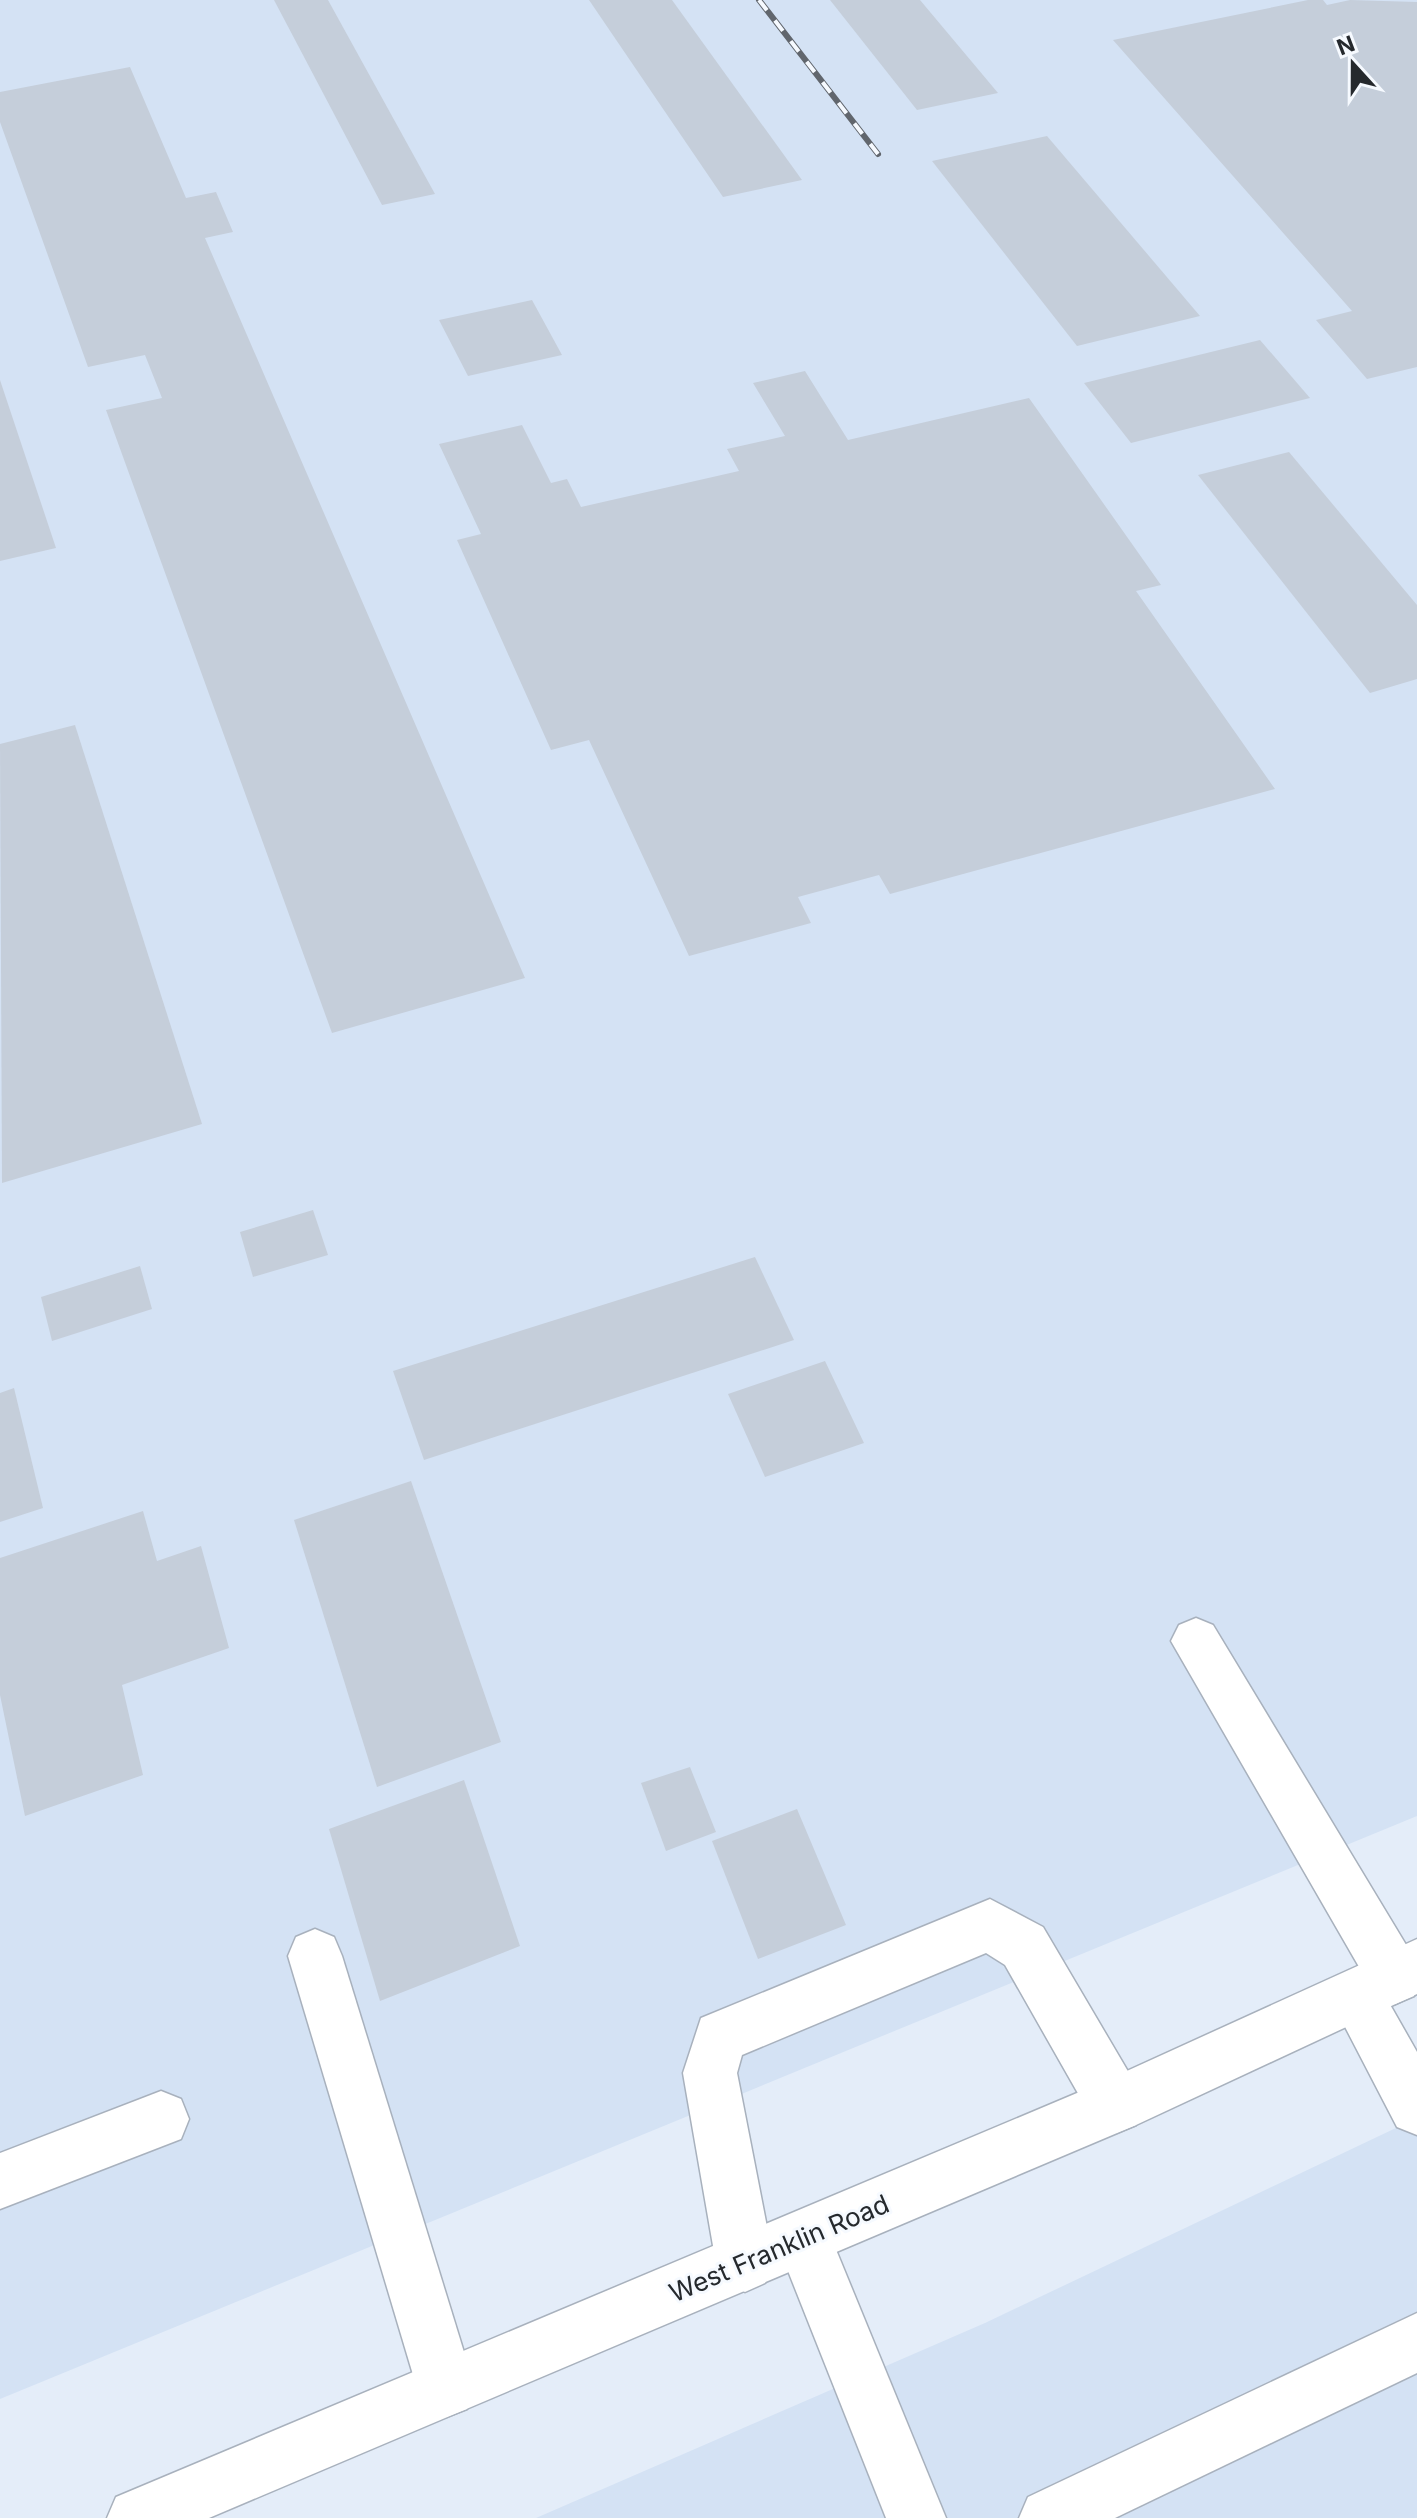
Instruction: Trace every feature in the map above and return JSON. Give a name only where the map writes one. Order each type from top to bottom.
[{"type":"main road","points":[[1196,1641],[1389,1980],[1417,2107]]},
{"type":"main road","points":[[745,2263],[710,2073],[720,2037],[990,1925],[1024,1946],[1116,2105]]},
{"type":"main road","points":[[315,1956],[446,2388]]},
{"type":"main road","name":"West Franklin Road","points":[[137,2518],[1116,2105],[1389,1980]]},
{"type":"main road","points":[[0,2181],[161,2119]]},
{"type":"main road","points":[[803,2238],[916,2518]]},
{"type":"main road","points":[[1049,2518],[1417,2342]]},
{"type":"shaded area","points":[[0,0],[1417,0],[1417,1816],[0,2399]]},
{"type":"shaded area","points":[[1417,2118],[1417,2518],[536,2518],[985,2323]]},
{"type":"building","points":[[274,0],[328,0],[435,194],[382,205]]},
{"type":"building","points":[[589,0],[672,0],[802,180],[723,197]]},
{"type":"building","points":[[830,0],[920,0],[998,93],[917,110]]},
{"type":"building","points":[[1308,0],[1323,0],[1327,5],[1350,0],[1417,2],[1417,367],[1367,379],[1316,320],[1352,311],[1113,40]]},
{"type":"building","points":[[130,67],[186,198],[216,192],[233,232],[205,238],[525,978],[332,1033],[106,410],[162,398],[145,355],[88,367],[0,122],[0,92]]},
{"type":"building","points":[[1047,136],[1200,316],[1077,346],[932,161]]},
{"type":"building","points":[[532,300],[562,355],[468,376],[439,320]]},
{"type":"building","points":[[1260,340],[1310,398],[1131,443],[1084,383]]},
{"type":"building","points":[[805,371],[848,440],[1029,398],[1161,585],[1136,591],[1275,789],[890,894],[879,875],[798,897],[811,923],[689,956],[589,740],[551,750],[457,540],[481,534],[439,444],[522,425],[551,483],[567,479],[581,507],[739,471],[727,449],[785,436],[753,383]]},
{"type":"building","points":[[0,380],[56,548],[0,561]]},
{"type":"building","points":[[1289,452],[1417,605],[1417,679],[1370,693],[1198,475]]},
{"type":"building","points":[[75,725],[202,1124],[2,1183],[0,744]]},
{"type":"building","points":[[313,1210],[328,1255],[253,1277],[240,1232]]},
{"type":"building","points":[[755,1257],[794,1340],[424,1460],[393,1371]]},
{"type":"building","points":[[140,1266],[152,1309],[52,1341],[41,1297]]},
{"type":"building","points":[[825,1361],[864,1443],[765,1477],[728,1394]]},
{"type":"building","points":[[14,1388],[43,1508],[0,1522],[0,1393]]},
{"type":"building","points":[[411,1481],[501,1742],[377,1787],[294,1520]]},
{"type":"building","points":[[143,1511],[157,1561],[201,1546],[229,1648],[122,1685],[143,1775],[25,1816],[0,1695],[0,1558]]},
{"type":"building","points":[[690,1767],[716,1832],[666,1851],[641,1783]]},
{"type":"building","points":[[464,1780],[520,1946],[380,2001],[329,1829]]},
{"type":"building","points":[[797,1809],[846,1925],[758,1959],[712,1841]]},
{"type":"railway","points":[[759,0],[878,154]]}]
